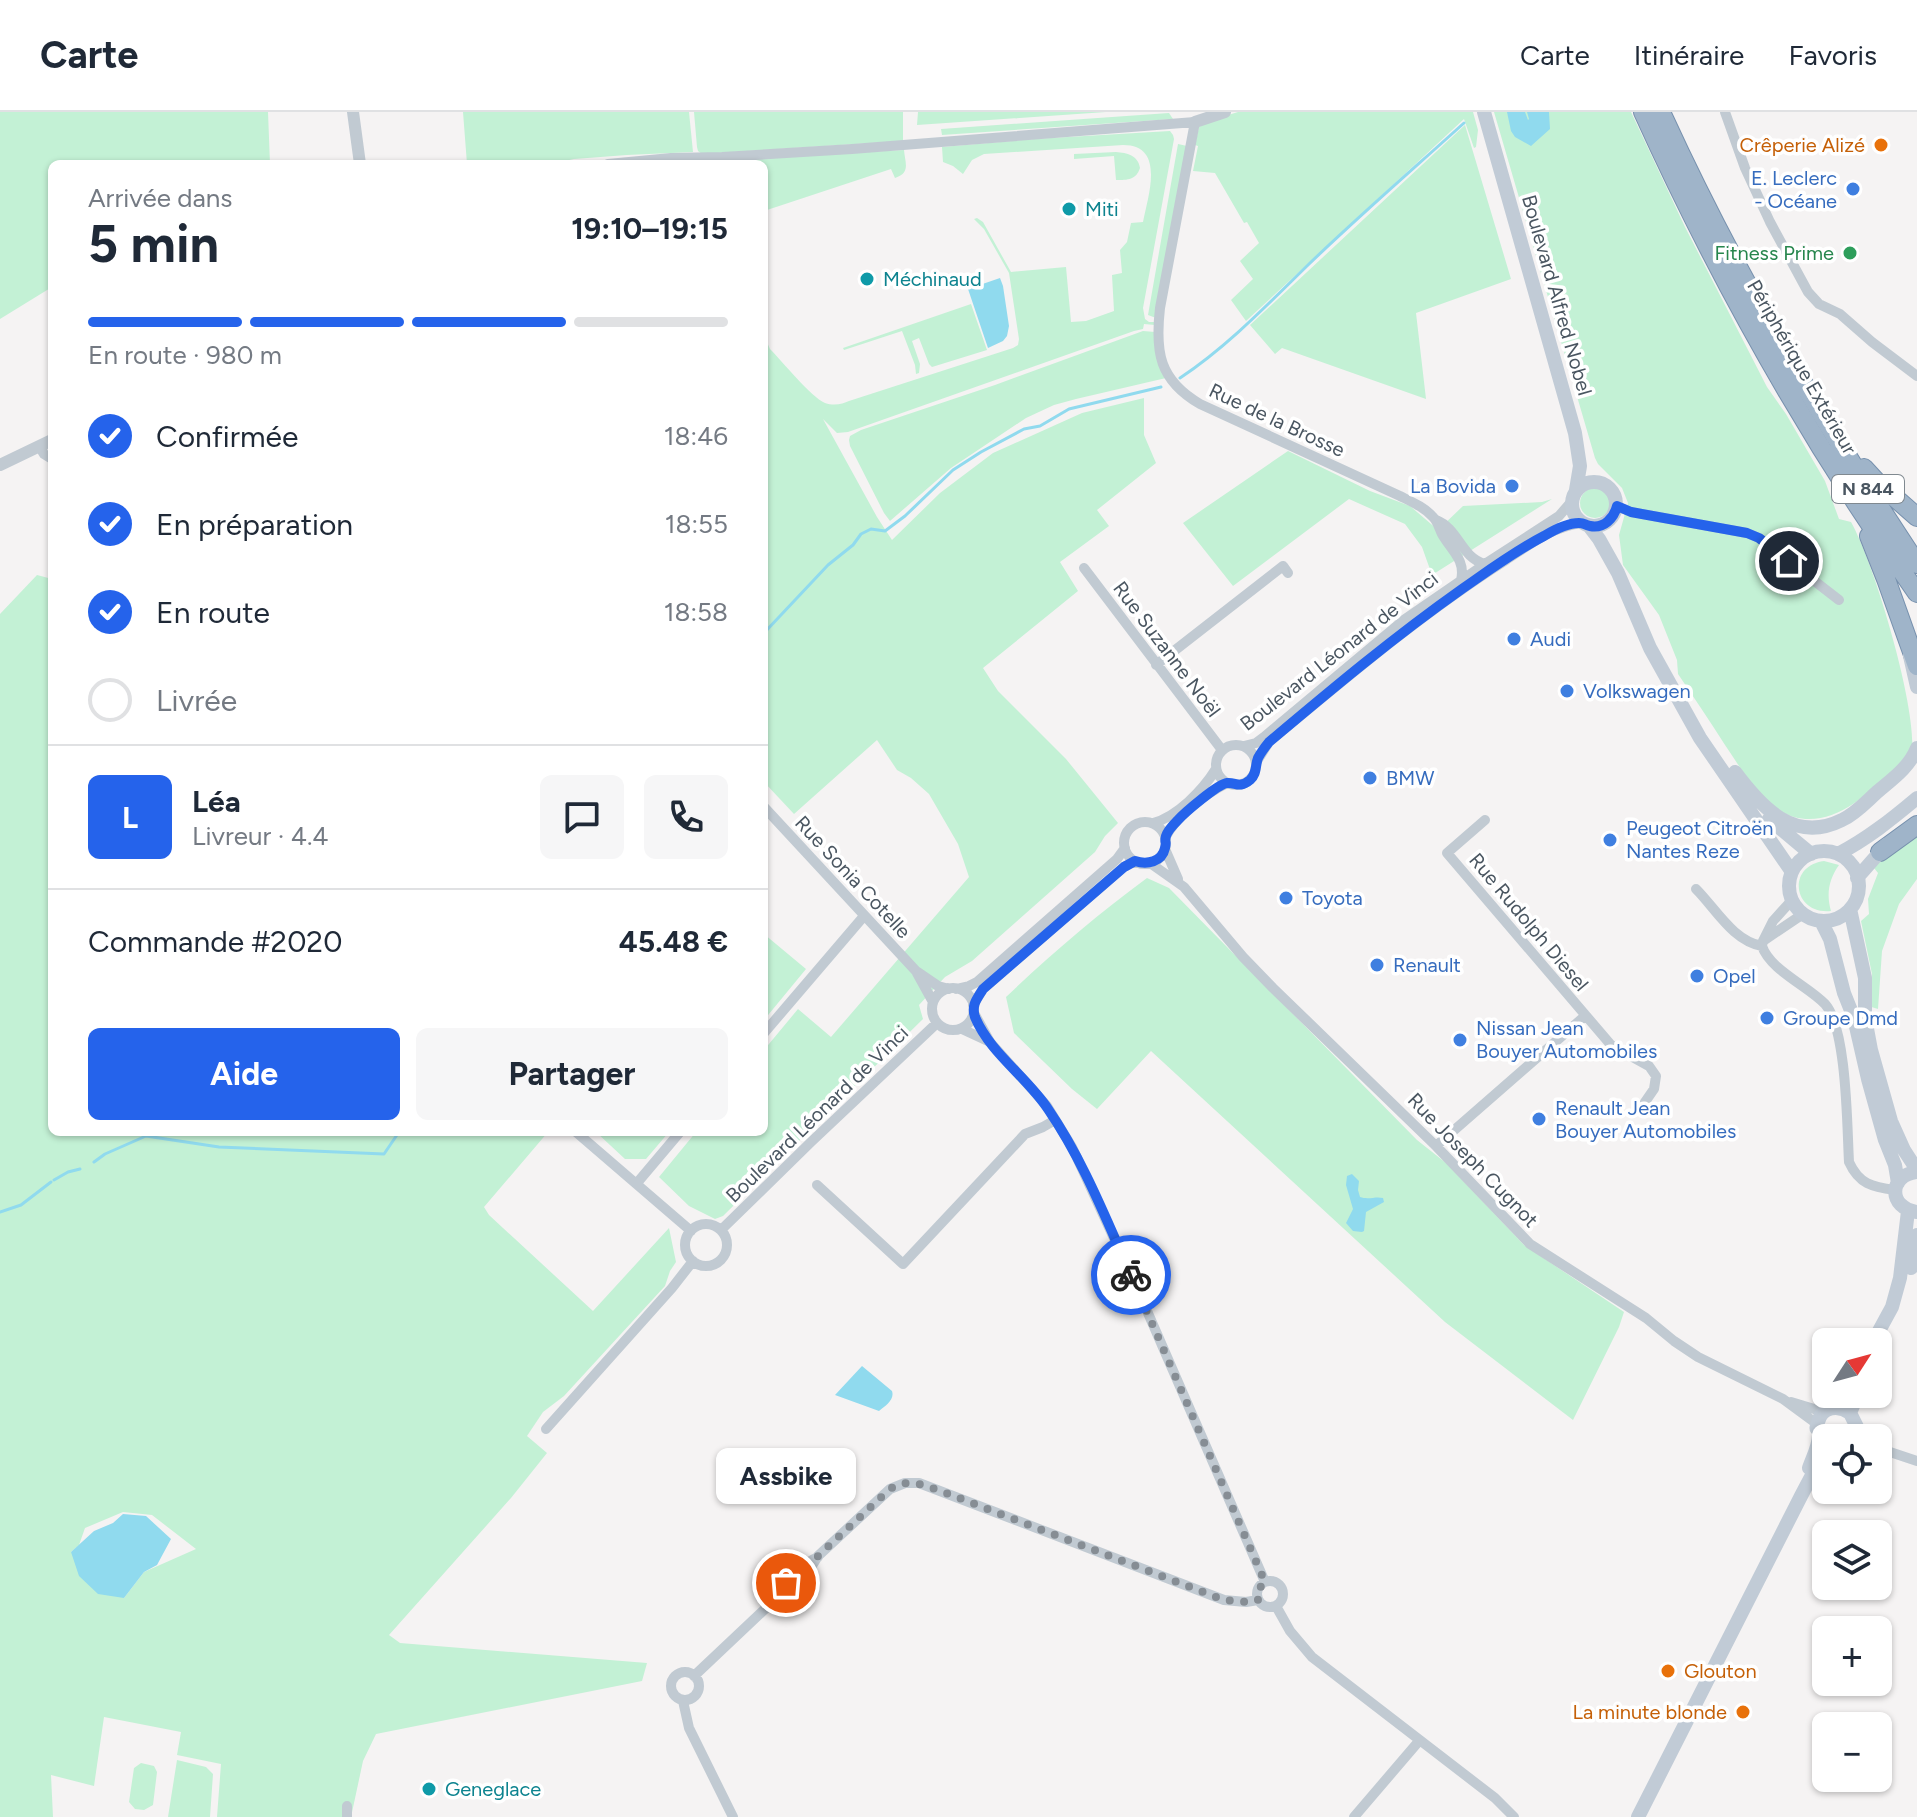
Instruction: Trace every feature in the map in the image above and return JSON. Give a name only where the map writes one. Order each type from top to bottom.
[{"type":"highway","name":"Périphérique Extérieur","points":[[1643,112],[1732,292],[1792,399],[1917,593]]},
{"type":"highway","name":"N 844","points":[[1661,112],[1746,283],[1865,485],[1917,564]]},
{"type":"highway","points":[[1822,412],[1835,423],[1876,481],[1917,517]]},
{"type":"highway","points":[[1866,518],[1867,530],[1917,666]]},
{"type":"highway","points":[[1880,852],[1917,825]]},
{"type":"main road","name":"Boulevard Alfred Nobel","points":[[1484,112],[1575,433],[1581,471],[1574,496]]},
{"type":"main road","points":[[1575,433],[1601,483],[1613,492],[1617,506],[1608,521],[1595,527],[1585,524]]},
{"type":"main road","points":[[1601,483],[1588,483],[1574,496],[1574,513],[1599,539],[1618,573]]},
{"type":"main road","points":[[1608,521],[1618,573],[1637,622],[1668,682],[1700,738],[1792,872]]},
{"type":"main road","points":[[1907,640],[1917,687]]},
{"type":"main road","points":[[1668,682],[1760,803],[1771,814],[1796,825],[1821,826],[1843,819],[1897,775],[1917,748]]},
{"type":"main road","points":[[1693,716],[1721,762],[1758,808],[1811,854]]},
{"type":"main road","points":[[1838,854],[1890,821],[1917,798]]},
{"type":"main road","points":[[1857,878],[1917,817]]},
{"type":"main road","points":[[1811,854],[1838,854],[1851,865],[1857,878],[1857,894],[1850,909],[1839,917],[1821,921],[1803,914],[1792,900],[1789,889],[1792,872],[1811,854]]},
{"type":"main road","points":[[1850,909],[1865,978],[1865,1018],[1871,1050],[1891,1121],[1917,1171],[1905,1175],[1896,1186]]},
{"type":"main road","points":[[1821,921],[1830,939],[1854,1018],[1885,1140],[1895,1165],[1899,1204],[1912,1212],[1900,1278],[1892,1307],[1881,1328]]},
{"type":"main road","points":[[1890,1328],[1903,1299],[1917,1235]]},
{"type":"main road","points":[[1823,1424],[1829,1409],[1845,1410],[1854,1417],[1854,1424]]},
{"type":"main road","points":[[1801,1496],[1812,1459]]},
{"type":"main road","points":[[1638,1817],[1812,1475]]},
{"type":"street","points":[[353,112],[359,160]]},
{"type":"street","points":[[650,160],[852,149],[1195,122],[1225,112]]},
{"type":"street","points":[[1725,112],[1745,168],[1808,292],[1819,304],[1840,314],[1917,376]]},
{"type":"street","name":"Rue de la Brosse","points":[[1195,122],[1160,308],[1158,344],[1170,379],[1186,396],[1200,404],[1425,510],[1451,529],[1474,560],[1485,564]]},
{"type":"street","points":[[0,465],[48,442]]},
{"type":"street","points":[[39,446],[48,456]]},
{"type":"street","name":"Boulevard Léonard de Vinci","points":[[1244,746],[1264,737],[1405,619],[1559,516],[1574,496]]},
{"type":"street","points":[[1617,506],[1631,512],[1747,533],[1759,538],[1839,600]]},
{"type":"street","name":"Rue de la Brosse","points":[[1436,520],[1461,562],[1461,580]]},
{"type":"street","name":"Boulevard Léonard de Vinci","points":[[1257,761],[1269,742],[1410,626],[1541,537],[1565,526],[1585,524]]},
{"type":"street","points":[[1156,665],[1283,566],[1288,573]]},
{"type":"street","name":"Rue Suzanne Noël","points":[[1084,568],[1222,750]]},
{"type":"street","points":[[1216,769],[1227,783],[1242,785],[1254,776],[1257,761],[1244,746],[1232,745],[1222,750],[1207,784],[1172,814],[1164,820],[1139,822],[1132,826],[1124,839],[1128,855],[1141,863],[1158,859],[1170,828],[1177,820],[1213,790],[1227,783]]},
{"type":"street","name":"Rue Sonia Cotelle","points":[[768,811],[916,971]]},
{"type":"street","name":"Rue Rudolph Diesel","points":[[1485,820],[1447,853],[1611,1045],[1649,1066],[1656,1076],[1654,1089],[1645,1102]]},
{"type":"street","points":[[1153,823],[1162,830],[1165,844]]},
{"type":"street","name":"Rue Joseph Cugnot","points":[[1165,844],[1171,866],[1184,887],[1243,957],[1436,1146],[1519,1233],[1541,1252],[1646,1318],[1698,1357],[1783,1399],[1815,1424]]},
{"type":"street","points":[[990,1042],[962,1029],[949,1030],[937,1023],[932,1009],[937,995],[977,982],[1117,859],[1125,848]]},
{"type":"street","points":[[962,1029],[967,1025],[983,989],[1124,867],[1135,861]]},
{"type":"street","name":"Rue Joseph Cugnot","points":[[1150,863],[1184,887]]},
{"type":"street","points":[[1696,889],[1751,944],[1762,944],[1803,914]]},
{"type":"street","points":[[1792,900],[1773,921],[1762,944],[1768,958],[1823,1002],[1833,1018],[1843,1065],[1849,1162],[1854,1172],[1870,1185],[1896,1186]]},
{"type":"street","points":[[768,1028],[864,916]]},
{"type":"street","points":[[916,971],[938,986],[967,994],[990,1042],[1047,1106],[1072,1147],[1265,1582]]},
{"type":"street","points":[[916,971],[933,1002]]},
{"type":"street","name":"Rue Rudolph Diesel","points":[[1436,1146],[1585,1016]]},
{"type":"street","name":"Boulevard Léonard de Vinci","points":[[721,1230],[937,1023]]},
{"type":"street","points":[[817,1185],[903,1264],[1025,1134],[1055,1120]]},
{"type":"street","points":[[546,1429],[693,1261],[685,1246],[691,1231],[581,1136]]},
{"type":"street","points":[[637,1183],[677,1136]]},
{"type":"street","name":"Boulevard Léonard de Vinci","points":[[691,1231],[703,1224],[713,1225],[721,1230],[727,1240],[727,1252],[720,1262],[709,1266],[697,1265],[693,1261]]},
{"type":"street","points":[[1892,1450],[1903,1456]]},
{"type":"street","points":[[1892,1452],[1917,1461]]},
{"type":"street","points":[[694,1676],[784,1591],[786,1583],[796,1572],[899,1484],[919,1483],[1224,1600],[1258,1600]]},
{"type":"street","points":[[1265,1582],[1277,1584],[1283,1591],[1282,1599],[1276,1606],[1266,1607],[1258,1600],[1257,1591],[1265,1582]]},
{"type":"street","points":[[1276,1606],[1290,1631],[1312,1657],[1495,1798],[1514,1817]]},
{"type":"street","points":[[682,1672],[694,1676],[699,1683],[698,1692],[692,1699],[683,1701],[672,1694],[671,1681],[682,1672]]},
{"type":"street","points":[[683,1701],[689,1728],[733,1817]]},
{"type":"street","points":[[1354,1817],[1419,1741]]},
{"type":"green space","points":[[0,112],[268,112],[270,160],[48,160],[48,289],[0,319]]},
{"type":"green space","points":[[463,112],[689,112],[693,152],[569,160],[467,160]]},
{"type":"green space","points":[[694,112],[903,112],[903,141],[702,154],[697,147]]},
{"type":"green space","points":[[918,112],[1106,112],[917,125]]},
{"type":"green space","points":[[1238,112],[1473,112],[1478,130],[1474,148],[1464,119],[1246,321],[1231,300],[1253,279],[1240,261],[1259,243],[1215,173],[1193,171],[1199,127]]},
{"type":"green space","points":[[1494,112],[1631,112],[1685,227],[1767,387],[1825,481],[1839,519],[1851,522],[1871,570],[1892,637],[1908,704],[1912,752],[1885,779],[1844,809],[1817,819],[1798,818],[1779,810],[1763,797],[1678,674],[1677,660],[1659,615],[1623,565],[1619,535],[1628,503],[1622,488],[1595,458]]},
{"type":"green space","points":[[1169,113],[1173,119],[942,135],[941,129]]},
{"type":"green space","points":[[1465,125],[1511,279],[1416,313],[1426,399],[1282,348],[1275,354],[1250,325]]},
{"type":"green space","points":[[1170,131],[1173,135],[1143,308],[1145,319],[1155,325],[1144,324],[1143,329],[848,432],[837,433],[823,419],[892,540],[940,493],[993,453],[1082,413],[1144,398],[1144,435],[1156,463],[1097,510],[1109,526],[1060,562],[1078,591],[983,668],[998,691],[1066,759],[1118,823],[1095,852],[972,961],[945,977],[919,1005],[923,1019],[723,1216],[715,1219],[689,1206],[659,1177],[693,1136],[768,1136],[768,1045],[798,1009],[831,1037],[969,877],[958,844],[929,794],[897,770],[877,740],[794,814],[768,786],[768,344],[812,394],[832,404],[844,403],[1018,345],[1009,273],[984,229],[974,219],[977,218],[983,222],[1011,272],[1066,267],[1071,322],[1086,321],[1114,311],[1112,275],[1122,273],[1120,250],[1127,242],[1131,223],[1143,222],[1150,186],[1150,163],[1145,153],[1136,147],[1123,145],[984,154],[972,160],[963,174],[943,162],[942,147]]},
{"type":"green space","points":[[1178,144],[1187,146],[1156,318],[1148,315]]},
{"type":"green space","points":[[904,150],[906,167],[895,178],[891,169],[768,210],[768,160],[710,160]]},
{"type":"green space","points":[[1074,154],[1128,154],[1137,160],[1140,168],[1134,177],[1116,180],[1114,156],[1074,159]]},
{"type":"green space","points":[[971,304],[987,350],[932,367],[919,338],[912,341],[920,364],[919,373],[916,374],[902,331],[843,348]]},
{"type":"green space","points":[[1143,331],[1155,332],[1166,378],[1054,405],[1026,418],[951,468],[890,521],[884,513],[850,446],[850,436]]},
{"type":"green space","points":[[1288,451],[1370,491],[1410,506],[1438,530],[1463,506],[1552,499],[1432,575],[1422,547],[1405,524],[1349,499],[1233,586],[1183,523]]},
{"type":"green space","points":[[1595,488],[1606,492],[1610,503],[1606,514],[1595,518],[1584,514],[1580,503],[1584,492]]},
{"type":"green space","points":[[37,575],[48,578],[48,1136],[545,1136],[484,1207],[489,1215],[593,1311],[669,1228],[676,1262],[665,1286],[564,1396],[543,1412],[527,1436],[547,1453],[389,1635],[400,1643],[647,1663],[642,1681],[376,1734],[363,1761],[351,1817],[217,1817],[221,1764],[177,1755],[181,1732],[104,1717],[94,1786],[51,1775],[53,1817],[0,1817],[0,614]],"holes":[[[123,1512],[152,1515],[196,1549],[144,1572],[124,1598],[71,1552],[79,1545],[85,1528]]]},
{"type":"green space","points":[[1917,832],[1917,879],[1899,904],[1882,951],[1878,1009],[1868,1006],[1872,974],[1861,921],[1869,914],[1868,899],[1878,873],[1874,868],[1885,855]]},
{"type":"green space","points":[[1824,861],[1839,865],[1829,887],[1831,911],[1809,906],[1799,889],[1799,880],[1804,871]]},
{"type":"green space","points":[[1147,878],[1169,888],[1417,1140],[1446,1163],[1524,1245],[1624,1312],[1573,1420],[1445,1322],[1151,1051],[1097,1109],[1014,1033],[1006,997],[1075,935]]},
{"type":"green space","points":[[768,937],[806,969],[768,1015]]},
{"type":"green space","points":[[600,1136],[666,1136],[646,1159],[625,1159]]},
{"type":"green space","points":[[177,1760],[206,1767],[213,1774],[210,1817],[168,1817]]},
{"type":"green space","points":[[141,1763],[154,1766],[157,1772],[153,1805],[144,1810],[135,1809],[129,1802],[134,1768]]},
{"type":"water","points":[[1507,112],[1525,112],[1528,120],[1527,112],[1549,112],[1550,129],[1531,146],[1515,137]]},
{"type":"water","points":[[1000,278],[1009,326],[1003,341],[988,348],[968,289]]},
{"type":"water","points":[[1352,1174],[1359,1181],[1360,1197],[1383,1198],[1384,1202],[1366,1212],[1362,1232],[1353,1231],[1346,1223],[1353,1209],[1346,1185],[1347,1176]]},
{"type":"water","points":[[862,1366],[892,1391],[891,1400],[879,1411],[835,1395]]},
{"type":"water","points":[[123,1514],[146,1516],[171,1539],[157,1565],[144,1572],[124,1598],[98,1594],[79,1576],[71,1552],[94,1531],[113,1523]]},
{"type":"waterway","points":[[1180,378],[1231,338],[1464,123]]},
{"type":"waterway","points":[[768,629],[861,534],[871,529],[885,531],[953,470],[981,452],[1024,429],[1040,426],[1069,409],[1161,387]]},
{"type":"waterway","points":[[94,1162],[146,1136]]},
{"type":"waterway","points":[[146,1136],[219,1147],[384,1154],[396,1136]]},
{"type":"waterway","points":[[54,1180],[80,1169]]},
{"type":"waterway","points":[[0,1212],[21,1205],[51,1182]]},
{"type":"way so far","points":[[786,1583],[784,1591],[791,1588],[818,1556],[890,1489],[912,1482],[1224,1600],[1258,1600],[1257,1591],[1265,1582],[1131,1275]]},
{"type":"place","name":"Crêperie Alizé","points":[[1881,145]]},
{"type":"place","name":"E. Leclerc - Océane","points":[[1853,189]]},
{"type":"place","name":"Miti","points":[[1069,209]]},
{"type":"place","name":"Fitness Prime","points":[[1850,253]]},
{"type":"place","name":"Méchinaud","points":[[867,279]]},
{"type":"place","name":"La Bovida","points":[[1512,486]]},
{"type":"place","name":"Audi","points":[[1514,639]]},
{"type":"place","name":"Volkswagen","points":[[1567,691]]},
{"type":"place","name":"BMW","points":[[1370,778]]},
{"type":"place","name":"Peugeot Citroën Nantes Reze","points":[[1610,840]]},
{"type":"place","name":"Toyota","points":[[1286,898]]},
{"type":"place","name":"Renault","points":[[1377,965]]},
{"type":"place","name":"Opel","points":[[1697,976]]},
{"type":"place","name":"Groupe Dmd","points":[[1767,1018]]},
{"type":"place","name":"Nissan Jean Bouyer Automobiles","points":[[1460,1040]]},
{"type":"place","name":"Renault Jean Bouyer Automobiles","points":[[1539,1119]]},
{"type":"place","name":"Assbike","points":[[786,1583]]},
{"type":"place","name":"Glouton","points":[[1668,1671]]},
{"type":"place","name":"La minute blonde","points":[[1743,1712]]},
{"type":"place","name":"Geneglace","points":[[429,1789]]},
{"type":"route","points":[[1131,1275],[1092,1189],[1047,1106],[990,1042],[978,1022],[973,1005],[983,989],[1124,867],[1135,861],[1150,863],[1158,859],[1165,849],[1165,838],[1177,820],[1213,790],[1227,783],[1242,785],[1248,782],[1254,776],[1257,761],[1269,742],[1391,641],[1486,572],[1541,537],[1576,523],[1595,527],[1602,525],[1612,517],[1617,506],[1631,512],[1747,533],[1759,538],[1789,561]]}]
